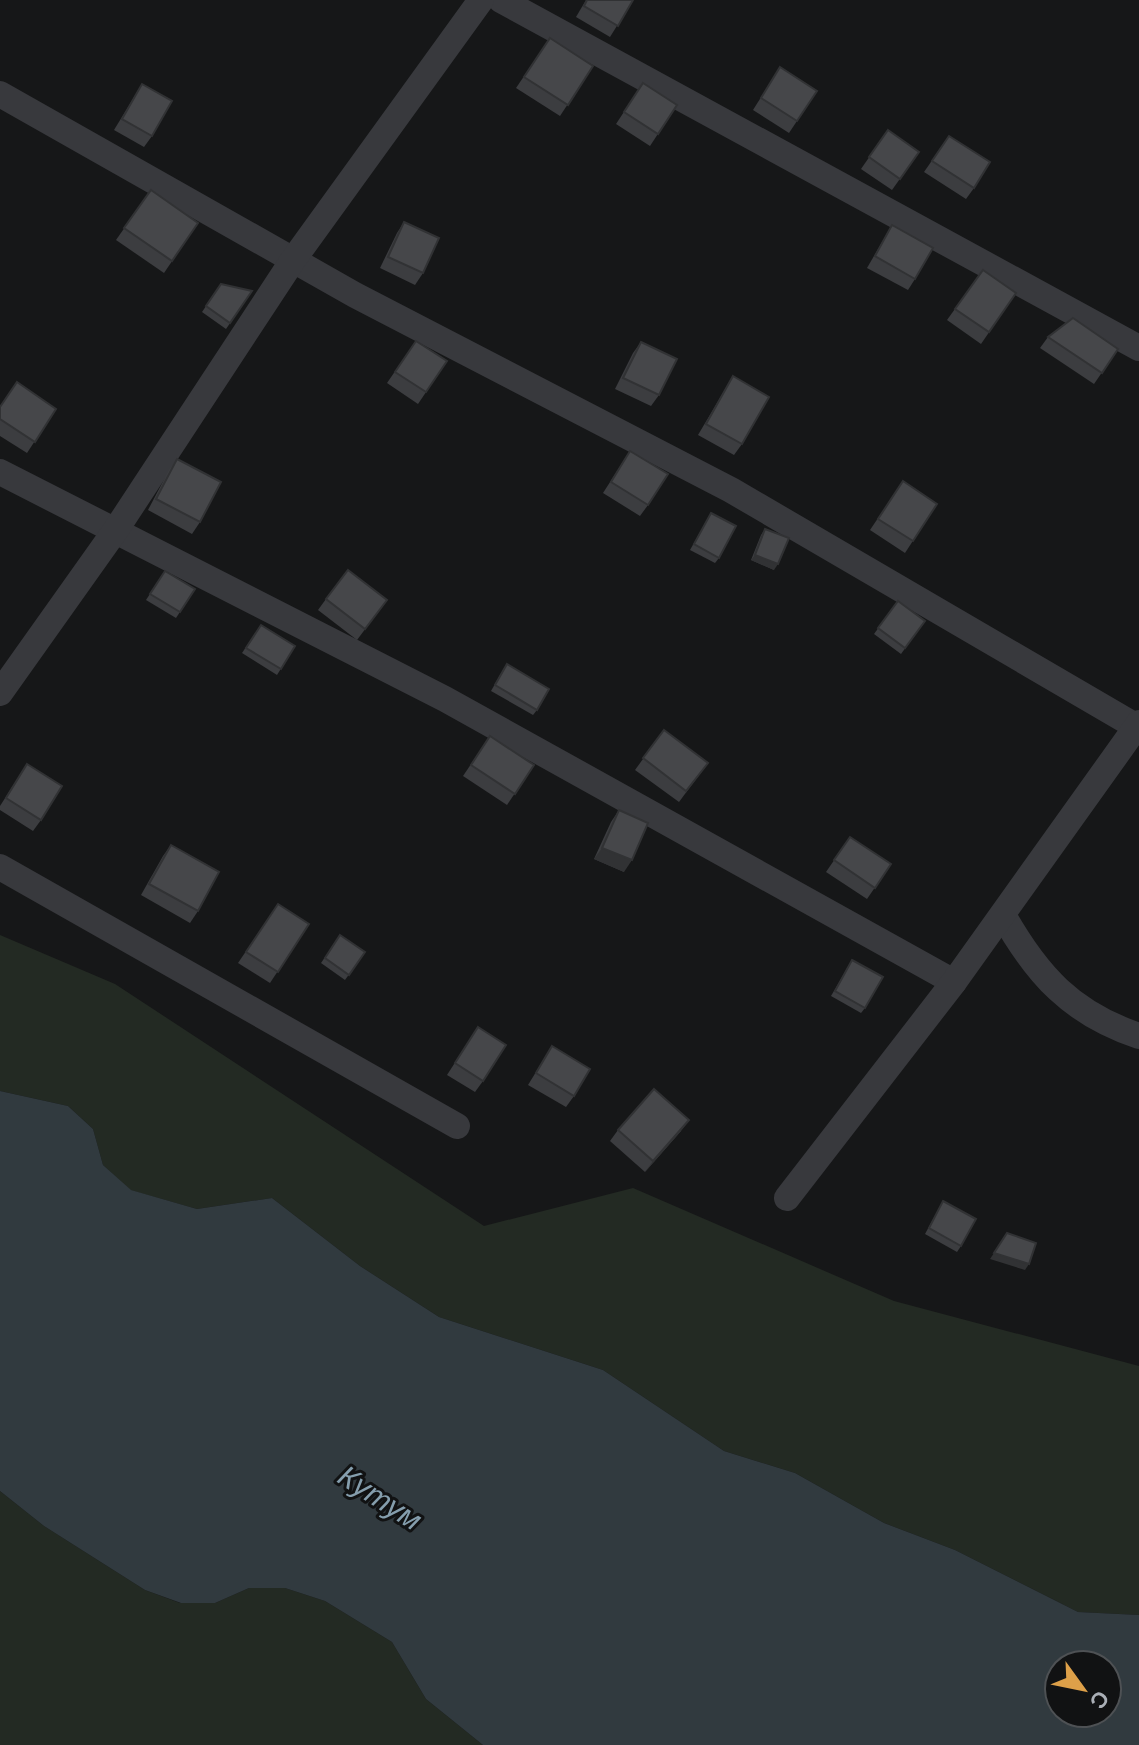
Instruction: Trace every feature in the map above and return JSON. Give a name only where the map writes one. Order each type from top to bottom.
[{"type":"street","points":[[0,693],[115,531],[293,260],[481,0]]},
{"type":"street","points":[[501,0],[1139,348]]},
{"type":"street","points":[[0,94],[293,260],[731,490],[1138,725],[954,982],[787,1198]]},
{"type":"street","points":[[0,472],[445,699],[954,982]]},
{"type":"street","points":[[0,867],[457,1126]]},
{"type":"street","points":[[1003,915],[1028,960],[1064,997],[1139,1036]]},
{"type":"shaded area","points":[[0,935],[115,984],[484,1226],[633,1188],[894,1301],[1139,1366],[1139,1615],[1078,1612],[955,1550],[884,1523],[795,1473],[724,1451],[603,1370],[439,1317],[360,1266],[272,1198],[197,1209],[130,1190],[103,1165],[93,1129],[68,1106],[0,1091]]},
{"type":"shaded area","points":[[0,1491],[44,1526],[145,1590],[180,1603],[215,1603],[249,1588],[285,1588],[325,1601],[392,1642],[426,1699],[483,1745],[0,1745]]},
{"type":"water","name":"Кутум","points":[[0,1091],[68,1106],[93,1129],[103,1165],[131,1190],[197,1209],[272,1198],[360,1266],[439,1317],[603,1370],[724,1451],[795,1473],[884,1523],[955,1550],[1078,1612],[1139,1615],[1139,1745],[483,1745],[426,1699],[392,1642],[325,1601],[285,1588],[249,1588],[215,1603],[181,1603],[145,1590],[44,1526],[0,1491]]},
{"type":"building","points":[[587,0],[633,0],[618,26],[584,6]]},
{"type":"building","points":[[550,38],[593,66],[568,105],[524,77]]},
{"type":"building","points":[[780,67],[817,91],[797,121],[761,98]]},
{"type":"building","points":[[643,83],[677,105],[658,134],[624,112]]},
{"type":"building","points":[[142,84],[172,101],[152,136],[122,119]]},
{"type":"building","points":[[888,130],[919,152],[900,179],[869,157]]},
{"type":"building","points":[[949,136],[990,162],[974,188],[932,161]]},
{"type":"building","points":[[151,190],[198,223],[172,261],[124,228]]},
{"type":"building","points":[[404,222],[439,238],[423,273],[388,257]]},
{"type":"building","points":[[892,225],[933,248],[915,279],[875,256]]},
{"type":"building","points":[[983,270],[1016,293],[989,332],[955,309]]},
{"type":"building","points":[[221,284],[252,291],[230,323],[206,306]]},
{"type":"building","points":[[1073,318],[1118,349],[1102,373],[1048,337]]},
{"type":"building","points":[[416,341],[447,361],[426,392],[395,372]]},
{"type":"building","points":[[641,342],[677,359],[659,395],[623,378]]},
{"type":"building","points":[[733,376],[769,397],[742,444],[706,424]]},
{"type":"building","points":[[17,382],[56,409],[35,442],[0,419],[0,407]]},
{"type":"building","points":[[630,451],[668,474],[648,505],[611,482]]},
{"type":"building","points":[[177,459],[221,482],[200,522],[156,499]]},
{"type":"building","points":[[903,481],[937,504],[913,541],[878,519]]},
{"type":"building","points":[[711,513],[736,526],[719,558],[694,544]]},
{"type":"building","points":[[765,529],[789,538],[778,564],[755,555]]},
{"type":"building","points":[[348,570],[387,600],[365,629],[326,599]]},
{"type":"building","points":[[165,571],[195,589],[180,612],[150,594]]},
{"type":"building","points":[[898,601],[925,621],[905,648],[878,628]]},
{"type":"building","points":[[261,625],[295,646],[281,669],[246,648]]},
{"type":"building","points":[[507,664],[549,689],[537,710],[495,685]]},
{"type":"building","points":[[664,730],[708,763],[686,791],[643,758]]},
{"type":"building","points":[[490,736],[534,765],[515,794],[471,765]]},
{"type":"building","points":[[27,764],[62,786],[41,820],[6,798]]},
{"type":"building","points":[[619,810],[648,823],[632,860],[602,848]]},
{"type":"building","points":[[850,837],[891,864],[875,888],[834,860]]},
{"type":"building","points":[[171,845],[219,872],[198,911],[149,884]]},
{"type":"building","points":[[278,904],[309,924],[278,972],[246,952]]},
{"type":"building","points":[[340,935],[365,952],[349,975],[325,958]]},
{"type":"building","points":[[852,960],[883,977],[865,1008],[835,991]]},
{"type":"building","points":[[478,1027],[506,1045],[483,1081],[455,1063]]},
{"type":"building","points":[[552,1046],[590,1069],[574,1096],[536,1073]]},
{"type":"building","points":[[654,1089],[689,1120],[653,1161],[618,1130]]},
{"type":"building","points":[[943,1201],[976,1219],[961,1246],[929,1228]]},
{"type":"building","points":[[1007,1233],[1036,1243],[1029,1264],[994,1253]]}]
